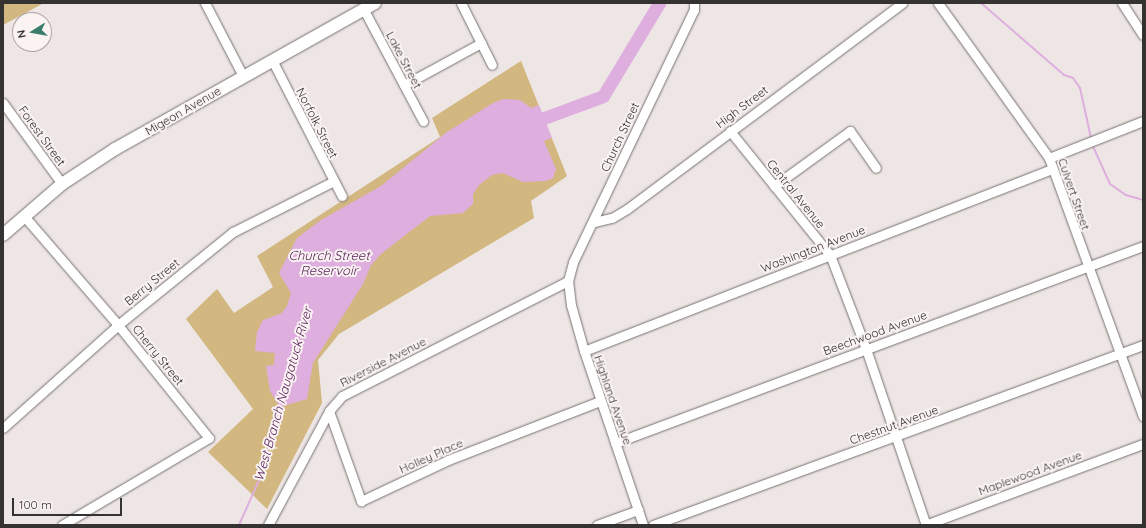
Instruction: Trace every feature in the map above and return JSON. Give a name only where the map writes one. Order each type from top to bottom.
[{"type":"main road","name":"Migeon Avenue","points":[[3,235],[62,184],[115,149],[375,3]]},
{"type":"street","points":[[206,3],[243,76]]},
{"type":"street","points":[[461,3],[492,65]]},
{"type":"street","name":"Church Street","points":[[568,281],[573,262],[594,222],[691,16],[694,3]]},
{"type":"street","name":"High Street","points":[[594,222],[612,218],[627,209],[902,3]]},
{"type":"street","name":"Culvert Street","points":[[938,3],[1049,158],[1087,267],[1143,416]]},
{"type":"street","points":[[1122,3],[1143,35]]},
{"type":"street","name":"Lake Street","points":[[364,10],[423,121]]},
{"type":"street","points":[[404,85],[481,43]]},
{"type":"street","name":"Norfolk Street","points":[[272,60],[342,196]]},
{"type":"street","name":"Forest Street","points":[[3,102],[62,184]]},
{"type":"street","points":[[1049,158],[1143,121]]},
{"type":"street","name":"Central Avenue","points":[[730,131],[830,255],[866,349],[925,525]]},
{"type":"street","points":[[774,186],[850,131],[876,168]]},
{"type":"street","name":"Washington Avenue","points":[[584,350],[1052,169]]},
{"type":"street","name":"Berry Street","points":[[3,428],[118,325],[233,232],[334,181]]},
{"type":"street","name":"Cherry Street","points":[[24,216],[118,325],[209,438],[62,525]]},
{"type":"street","name":"Beechwood Avenue","points":[[615,442],[1143,246]]},
{"type":"street","name":"Highland Avenue","points":[[568,281],[571,305],[584,350],[600,401],[644,525]]},
{"type":"street","name":"Riverside Avenue","points":[[268,525],[329,411],[342,396],[359,386],[568,281]]},
{"type":"street","name":"Chestnut Avenue","points":[[653,525],[1143,345]]},
{"type":"street","name":"Holley Place","points":[[329,411],[361,501],[448,460],[600,401]]},
{"type":"street","name":"Maplewood Avenue","points":[[925,525],[1143,444]]},
{"type":"street","points":[[597,525],[638,510]]},
{"type":"shaded area","points":[[3,3],[44,3],[27,12],[12,12],[12,20],[3,25]]},
{"type":"shaded area","points":[[521,61],[567,176],[531,201],[534,218],[339,334],[318,360],[322,403],[267,509],[208,452],[253,409],[186,319],[217,289],[234,313],[273,287],[257,256],[440,137],[432,118]]},
{"type":"water","name":"Church Street Reservoir","points":[[504,99],[520,100],[531,108],[539,105],[552,138],[544,141],[556,169],[553,178],[546,181],[523,182],[503,173],[492,175],[479,185],[473,194],[473,204],[463,213],[430,216],[381,254],[371,265],[363,284],[313,363],[307,399],[280,407],[270,391],[266,366],[274,365],[275,353],[255,351],[257,332],[263,320],[282,313],[287,306],[291,293],[279,273],[297,238],[321,220],[381,186],[447,132],[493,103]]},
{"type":"waterway","name":"West Branch Naugatuck River","points":[[544,118],[603,96],[659,3]]},
{"type":"waterway","points":[[981,3],[1064,75],[1073,78],[1080,88],[1091,138]]},
{"type":"waterway","points":[[1092,144],[1110,184],[1126,195],[1143,200]]},
{"type":"waterway","name":"West Branch Naugatuck River","points":[[239,525],[260,478],[280,406]]}]
